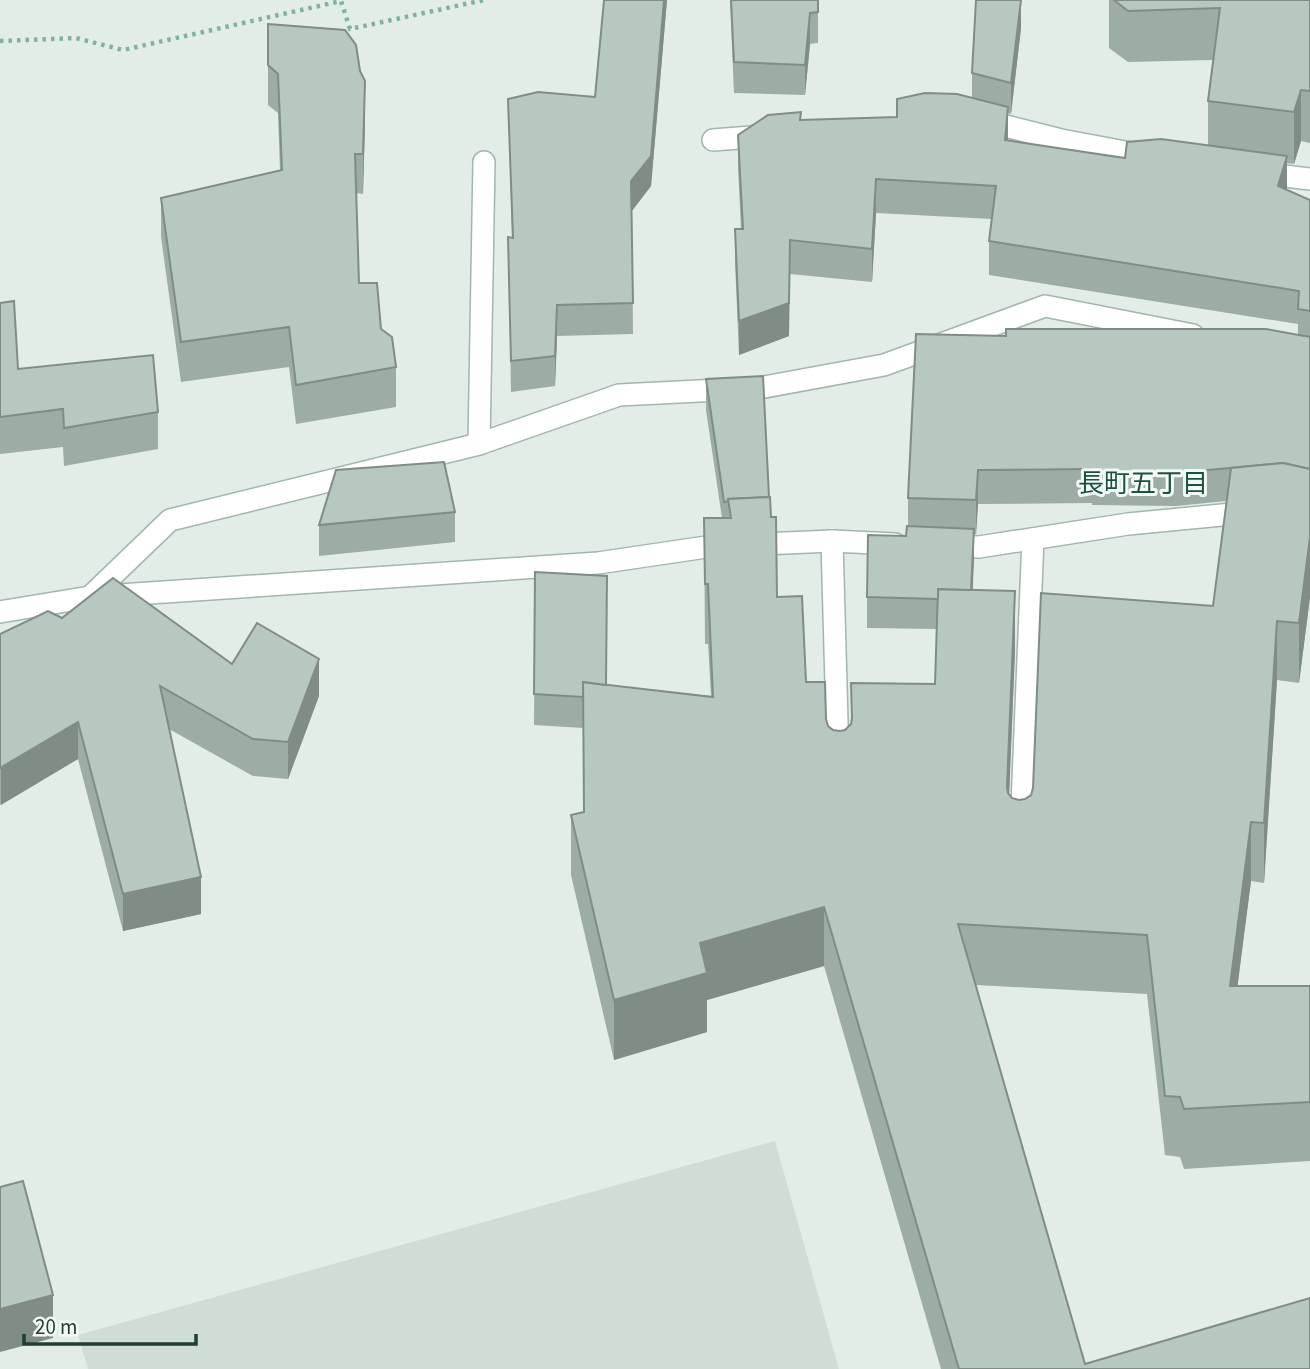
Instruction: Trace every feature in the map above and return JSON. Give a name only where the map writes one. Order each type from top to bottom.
[{"type":"street","points":[[968,117],[1061,140],[1177,162]]},
{"type":"street","points":[[713,141],[778,135]]},
{"type":"street","points":[[479,444],[484,162]]},
{"type":"street","points":[[1244,170],[1310,179]]},
{"type":"street","points":[[90,597],[170,520],[479,444],[619,395],[759,388],[884,365],[1045,306],[1217,340]]},
{"type":"street","points":[[0,612],[90,597],[598,563],[713,546],[832,541],[979,547],[1128,524],[1284,509],[1310,516]]},
{"type":"street","points":[[1020,847],[1033,539]]},
{"type":"street","points":[[832,541],[839,778]]},
{"type":"path","points":[[0,41],[76,38],[123,50],[341,1],[350,29],[484,0]]},
{"type":"shaded area","points":[[775,1141],[839,1369],[88,1369],[78,1335]]},
{"type":"building","points":[[604,0],[664,0],[651,156],[631,181],[633,303],[557,305],[555,356],[511,361],[508,237],[513,238],[508,99],[538,92],[595,97]]},
{"type":"building","points":[[731,0],[818,0],[818,12],[810,13],[805,65],[734,62]]},
{"type":"building","points":[[976,0],[1021,0],[1011,83],[972,73]]},
{"type":"building","points":[[1114,0],[1310,0],[1310,91],[1301,90],[1294,112],[1208,101],[1220,8],[1128,11]]},
{"type":"building","points":[[268,24],[345,30],[356,45],[360,71],[365,81],[363,154],[355,154],[359,283],[377,283],[381,329],[392,337],[396,367],[296,385],[289,327],[181,342],[161,198],[282,170],[278,74],[268,65]]},
{"type":"building","points":[[925,93],[957,94],[1008,107],[1005,140],[1125,158],[1127,142],[1161,139],[1287,156],[1278,186],[1310,200],[1310,311],[1298,309],[1299,291],[989,241],[996,186],[876,179],[872,249],[790,240],[789,303],[739,321],[735,229],[743,229],[738,135],[768,115],[801,112],[800,120],[897,117],[897,99]]},
{"type":"building","points":[[14,301],[18,369],[153,355],[158,412],[64,428],[63,409],[0,417],[0,303]]},
{"type":"building","points":[[1006,329],[1266,329],[1310,337],[1310,469],[1283,463],[1176,473],[1092,472],[1092,469],[978,470],[976,500],[908,498],[916,334],[1006,336]]},
{"type":"building","points":[[763,376],[769,497],[728,499],[729,501],[724,502],[706,379]]},
{"type":"building","points":[[444,462],[455,512],[319,525],[336,470]]},
{"type":"building","points":[[1283,463],[1310,469],[1310,537],[1299,623],[1277,621],[1264,823],[1251,822],[1230,986],[1310,986],[1310,1102],[1184,1109],[1180,1097],[1165,1096],[1147,935],[958,924],[1085,1364],[1310,1298],[1310,1369],[959,1369],[824,907],[700,943],[707,973],[614,1000],[571,815],[584,812],[583,682],[713,697],[708,584],[705,584],[704,518],[731,518],[728,499],[770,497],[771,517],[776,517],[777,597],[802,596],[806,682],[825,682],[826,719],[833,730],[845,730],[851,724],[851,683],[935,684],[938,589],[1015,591],[1007,787],[1012,798],[1025,799],[1031,795],[1033,788],[1041,593],[1213,606],[1231,468]]},
{"type":"building","points":[[907,526],[974,529],[971,590],[938,589],[938,599],[867,597],[868,535],[906,536]]},
{"type":"building","points":[[535,572],[607,576],[606,685],[583,682],[583,697],[534,694]]},
{"type":"building","points":[[113,578],[232,664],[257,623],[319,659],[288,742],[253,739],[160,686],[201,877],[123,894],[78,722],[0,768],[0,634],[48,611],[62,618]]},
{"type":"building","points":[[23,1181],[53,1295],[0,1309],[0,1187]]},
{"type":"district","name":"長町五丁目","points":[[1143,483]]}]
